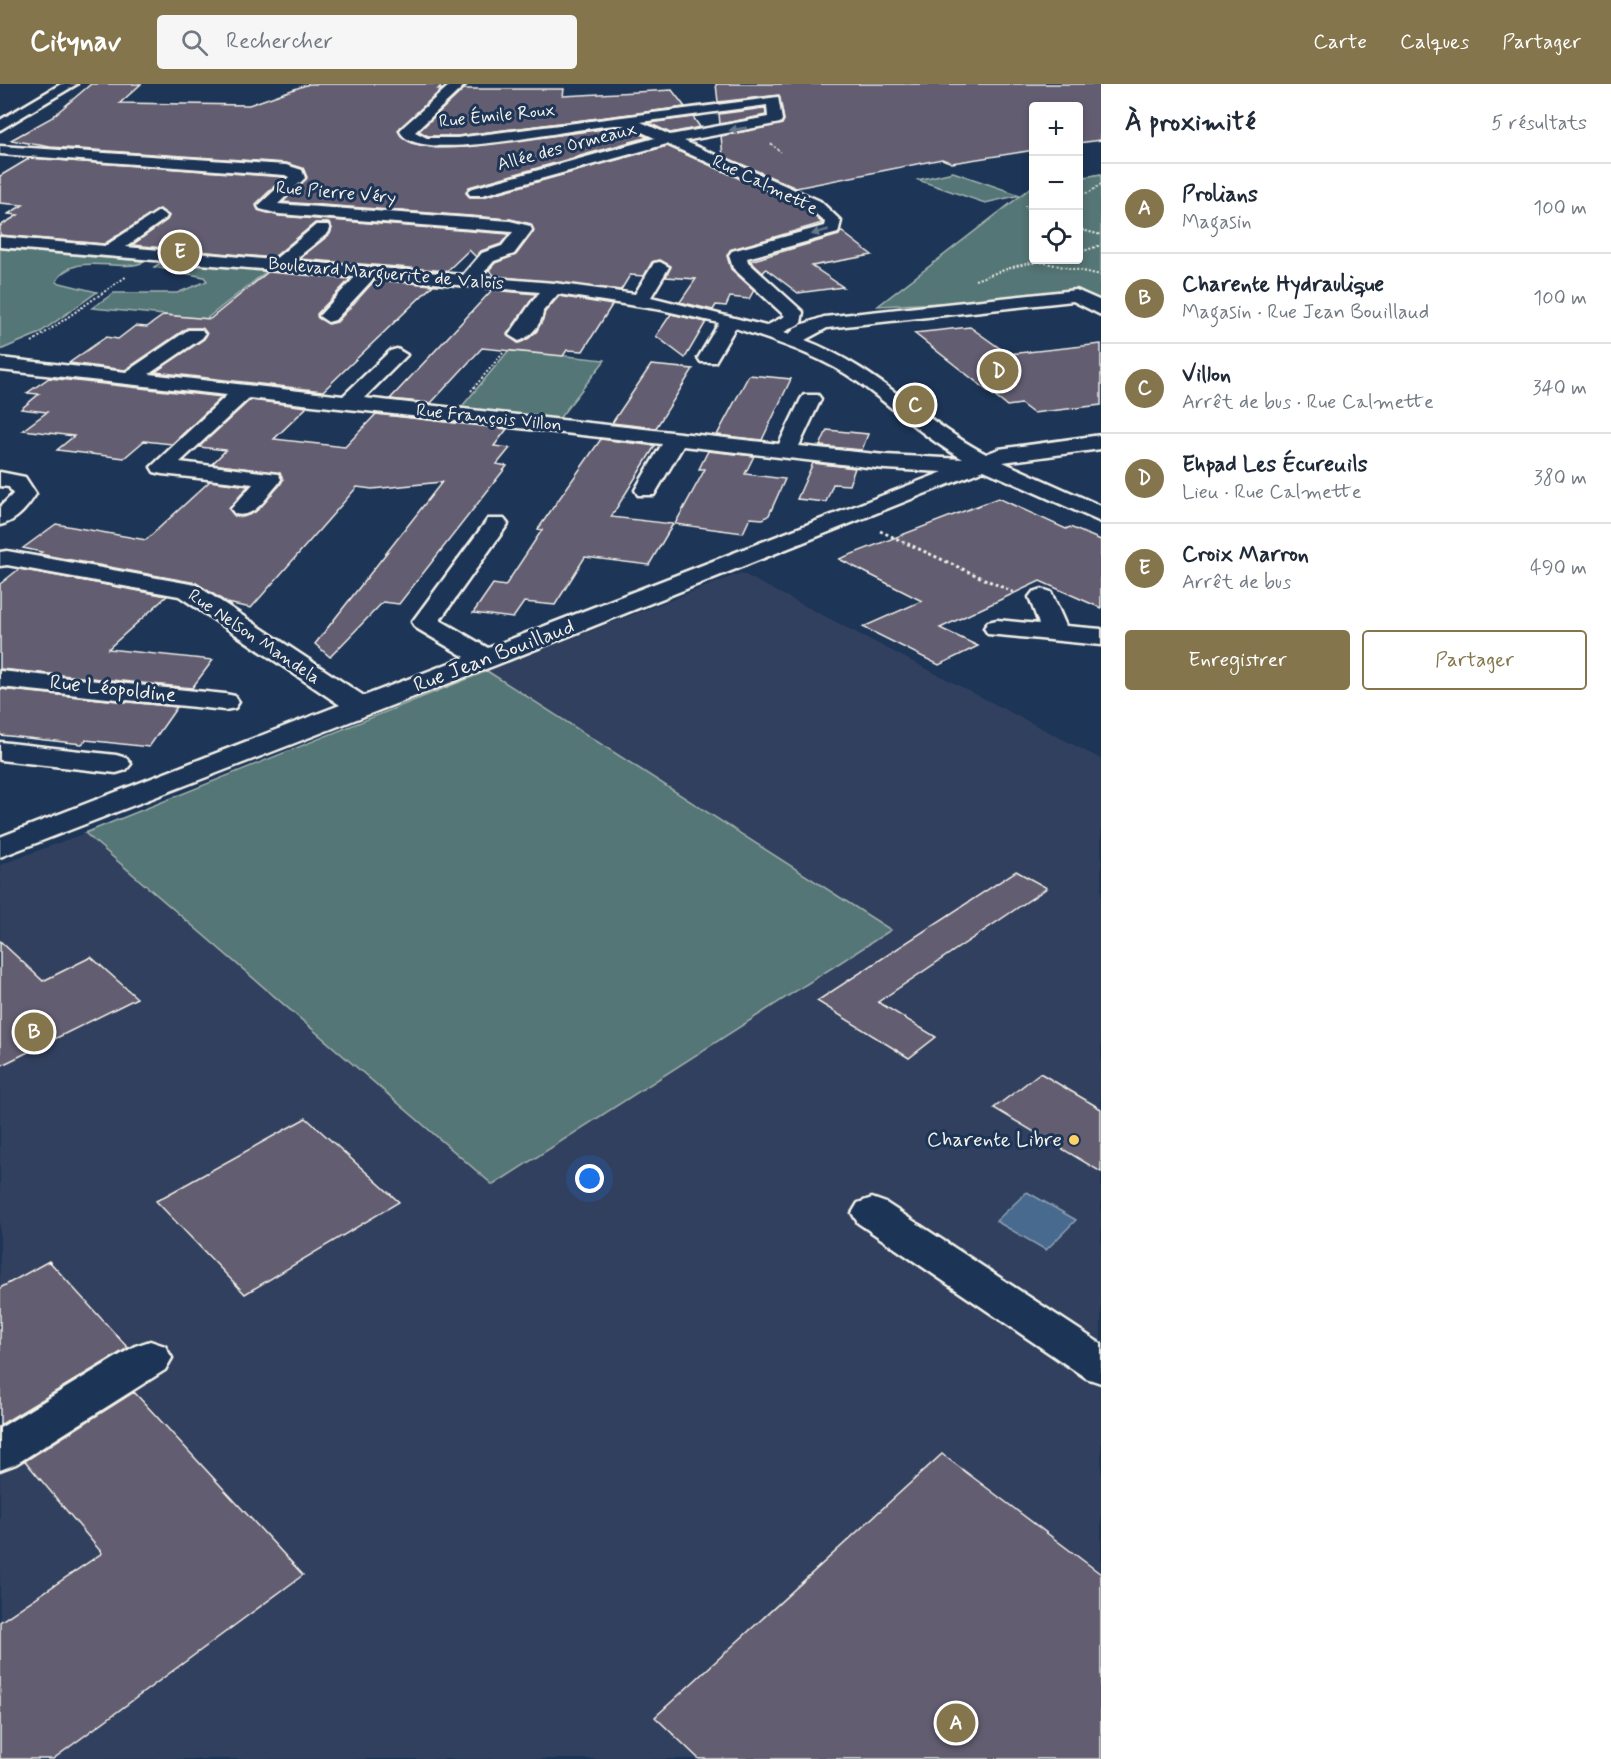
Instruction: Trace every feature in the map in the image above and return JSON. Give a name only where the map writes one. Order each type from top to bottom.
[{"type":"street","points":[[0,126],[70,84]]},
{"type":"street","name":"Rue Émile Roux","points":[[459,84],[407,131],[408,134],[424,142],[456,142],[773,100]]},
{"type":"street","points":[[771,84],[773,100]]},
{"type":"street","name":"Allée des Ormeaux","points":[[476,192],[669,139],[775,120],[773,100]]},
{"type":"street","points":[[10,103],[40,102]]},
{"type":"street","points":[[625,120],[669,139]]},
{"type":"street","name":"Rue Calmette","points":[[669,139],[814,204],[833,221],[832,229],[738,255],[739,264],[794,312],[794,318],[768,332]]},
{"type":"street","name":"Rue Pierre Véry","points":[[0,150],[286,170],[297,173],[297,178],[268,201],[266,206],[279,209],[510,226],[524,230],[508,250],[488,257],[466,281]]},
{"type":"street","points":[[109,251],[159,216]]},
{"type":"street","points":[[278,265],[322,229]]},
{"type":"street","name":"Boulevard Marguerite de Valois","points":[[0,242],[554,288],[641,299],[768,332]]},
{"type":"street","points":[[641,299],[660,267]]},
{"type":"street","points":[[328,316],[369,273]]},
{"type":"street","points":[[519,335],[534,317],[534,310],[554,288]]},
{"type":"street","points":[[792,341],[805,330],[824,323],[1076,295],[1101,309]]},
{"type":"street","points":[[708,358],[730,321]]},
{"type":"street","points":[[768,332],[838,361],[982,464],[1101,514]]},
{"type":"street","points":[[131,378],[195,334]]},
{"type":"street","points":[[348,402],[397,355]]},
{"type":"street","name":"Rue François Villon","points":[[3,365],[885,462],[982,464]]},
{"type":"street","points":[[243,509],[270,479],[162,466],[244,391]]},
{"type":"street","points":[[786,451],[811,399]]},
{"type":"street","points":[[646,490],[676,439]]},
{"type":"street","name":"Rue Jean Bouillaud","points":[[0,848],[982,464],[1016,452],[1101,442]]},
{"type":"street","points":[[0,479],[17,482],[23,487],[25,494],[15,507],[0,518]]},
{"type":"street","points":[[487,659],[425,622],[495,524]]},
{"type":"street","name":"Rue Nelson Mandela","points":[[0,559],[7,558],[187,590],[360,707]]},
{"type":"street","points":[[1044,602],[1055,633]]},
{"type":"street","points":[[997,628],[1100,639]]},
{"type":"street","name":"Rue Léopoldine","points":[[0,679],[225,702]]},
{"type":"street","points":[[0,751],[116,764]]},
{"type":"street","points":[[872,1213],[1101,1366]]},
{"type":"street","points":[[0,1451],[150,1358]]},
{"type":"path","points":[[1083,194],[1101,184]]},
{"type":"path","points":[[1083,230],[1101,235]]},
{"type":"path","points":[[1083,251],[1101,245]]},
{"type":"path","points":[[3,365],[19,355],[19,351],[157,255]]},
{"type":"path","points":[[1052,264],[1101,275]]},
{"type":"path","points":[[450,414],[519,335]]},
{"type":"path","points":[[849,517],[1044,602]]},
{"type":"shaded area","points":[[741,573],[1101,759],[1101,1759],[0,1759],[0,865],[85,833],[493,1185],[891,930],[487,671]]},
{"type":"shaded area","points":[[1027,1192],[1076,1220],[1046,1250],[996,1221]]},
{"type":"green space","points":[[953,172],[1020,195],[985,203],[918,180]]},
{"type":"green space","points":[[1101,174],[1101,302],[1079,289],[963,302],[878,306],[1029,189],[1029,264],[1083,264],[1083,177]]},
{"type":"green space","points":[[0,249],[144,262],[122,266],[85,264],[64,272],[56,282],[97,292],[38,334],[0,350]]},
{"type":"green space","points":[[162,262],[267,271],[206,319],[92,308],[114,293],[177,293],[207,281],[204,277],[154,267]]},
{"type":"green space","points":[[509,350],[605,360],[558,420],[459,410]]},
{"type":"green space","points":[[487,671],[891,930],[493,1185],[85,833]]},
{"type":"building","points":[[91,84],[141,84],[120,103],[249,105],[309,84],[443,84],[438,89],[442,89],[398,130],[411,143],[436,148],[467,147],[620,127],[648,137],[469,187],[466,193],[470,197],[483,197],[667,146],[807,209],[822,223],[730,250],[727,256],[731,269],[754,290],[749,299],[730,297],[726,306],[716,305],[713,310],[680,302],[696,279],[666,277],[671,266],[660,260],[652,262],[644,276],[630,275],[621,290],[495,276],[489,270],[495,263],[516,255],[534,231],[531,224],[510,219],[283,202],[307,177],[303,168],[286,163],[50,147],[11,140],[51,118]]},
{"type":"building","points":[[716,84],[1101,84],[1101,140],[1083,142],[1083,102],[1029,102],[1029,151],[952,163],[942,159],[796,188],[723,156],[721,136],[782,124],[784,120],[779,95],[718,102]]},
{"type":"building","points":[[464,89],[564,89],[563,96],[672,90],[685,107],[457,136],[428,136],[419,131]]},
{"type":"building","points":[[765,108],[766,115],[720,124],[719,114]]},
{"type":"building","points":[[693,117],[700,127],[670,133],[649,123]]},
{"type":"building","points":[[30,158],[284,177],[256,204],[258,210],[279,216],[509,234],[501,244],[481,251],[476,257],[469,250],[447,271],[299,259],[330,234],[332,228],[328,223],[315,223],[273,258],[132,245],[167,220],[169,216],[160,209],[104,244],[0,235],[0,226],[18,215],[8,214],[23,205],[0,203],[0,176]]},
{"type":"building","points":[[841,231],[872,255],[812,266],[843,287],[798,293],[766,269],[763,273],[750,261],[839,235]]},
{"type":"building","points":[[268,272],[350,279],[317,314],[318,318],[329,324],[337,322],[375,280],[433,285],[323,391],[155,372],[204,339],[207,334],[202,328],[187,328],[125,370],[69,363],[106,337],[118,339],[135,326],[147,327],[164,315],[210,319]]},
{"type":"building","points":[[492,290],[536,294],[507,334],[518,343],[537,331],[545,312],[559,296],[612,305],[583,351],[567,350],[563,356],[482,348],[431,403],[390,399]]},
{"type":"building","points":[[671,314],[706,322],[685,358],[656,336]]},
{"type":"building","points":[[970,327],[1008,354],[1101,344],[1101,405],[1033,413],[1021,404],[1007,406],[914,333]]},
{"type":"building","points":[[651,365],[693,369],[656,428],[612,423]]},
{"type":"building","points":[[749,375],[791,379],[762,440],[717,435]]},
{"type":"building","points":[[49,378],[222,397],[172,444],[144,441],[124,458],[57,450],[74,436],[23,430],[47,412],[21,409],[39,394],[27,393]]},
{"type":"building","points":[[250,400],[307,407],[274,439],[345,447],[376,414],[507,429],[494,446],[510,448],[497,464],[507,466],[399,604],[383,602],[330,657],[315,644],[442,482],[372,489],[357,487],[251,608],[227,603],[196,583],[39,554],[42,552],[23,548],[56,524],[146,540],[210,481],[248,486],[229,509],[235,516],[243,517],[255,512],[280,485],[283,480],[280,473],[212,464],[226,450],[199,447]]},
{"type":"building","points":[[827,430],[868,434],[862,450],[820,446]]},
{"type":"building","points":[[601,439],[655,446],[611,517],[673,524],[649,565],[585,557],[555,605],[524,602],[513,618],[473,613],[493,584],[505,586],[542,530],[538,529]]},
{"type":"building","points":[[708,451],[754,456],[745,474],[785,479],[769,515],[763,519],[750,518],[743,533],[675,524],[705,469],[699,469]]},
{"type":"building","points":[[813,463],[855,468],[849,485],[833,484],[826,502],[797,499]]},
{"type":"building","points":[[998,498],[1066,529],[1070,527],[1101,540],[1101,608],[1040,581],[940,628],[978,646],[939,665],[863,627],[922,601],[839,559]]},
{"type":"building","points":[[19,569],[167,596],[108,649],[213,660],[192,688],[0,669],[0,584]]},
{"type":"building","points":[[0,689],[177,707],[149,747],[86,740],[82,744],[0,735]]},
{"type":"building","points":[[1016,871],[1047,888],[878,1002],[936,1037],[909,1058],[817,1001]]},
{"type":"building","points":[[0,941],[43,981],[91,957],[137,998],[0,1066]]},
{"type":"building","name":"Charente Libre","points":[[1040,1073],[1101,1109],[1101,1172],[994,1108]]},
{"type":"building","points":[[306,1118],[399,1202],[245,1294],[156,1201]]},
{"type":"building","points":[[49,1261],[128,1348],[0,1425],[0,1288]]},
{"type":"building","points":[[134,1392],[303,1575],[53,1759],[0,1759],[0,1622],[102,1553],[25,1461]]},
{"type":"building","points":[[942,1454],[1101,1574],[1101,1759],[699,1759],[655,1717]]},
{"type":"place","name":"Croix Marron","points":[[180,252]]},
{"type":"place","name":"Ehpad Les Écureuils","points":[[999,371]]},
{"type":"place","name":"Villon","points":[[915,405]]},
{"type":"place","name":"Charente Hydraulique","points":[[34,1032]]},
{"type":"place","name":"Charente Libre","points":[[1074,1140]]},
{"type":"place","name":"Prolians","points":[[956,1723]]}]
